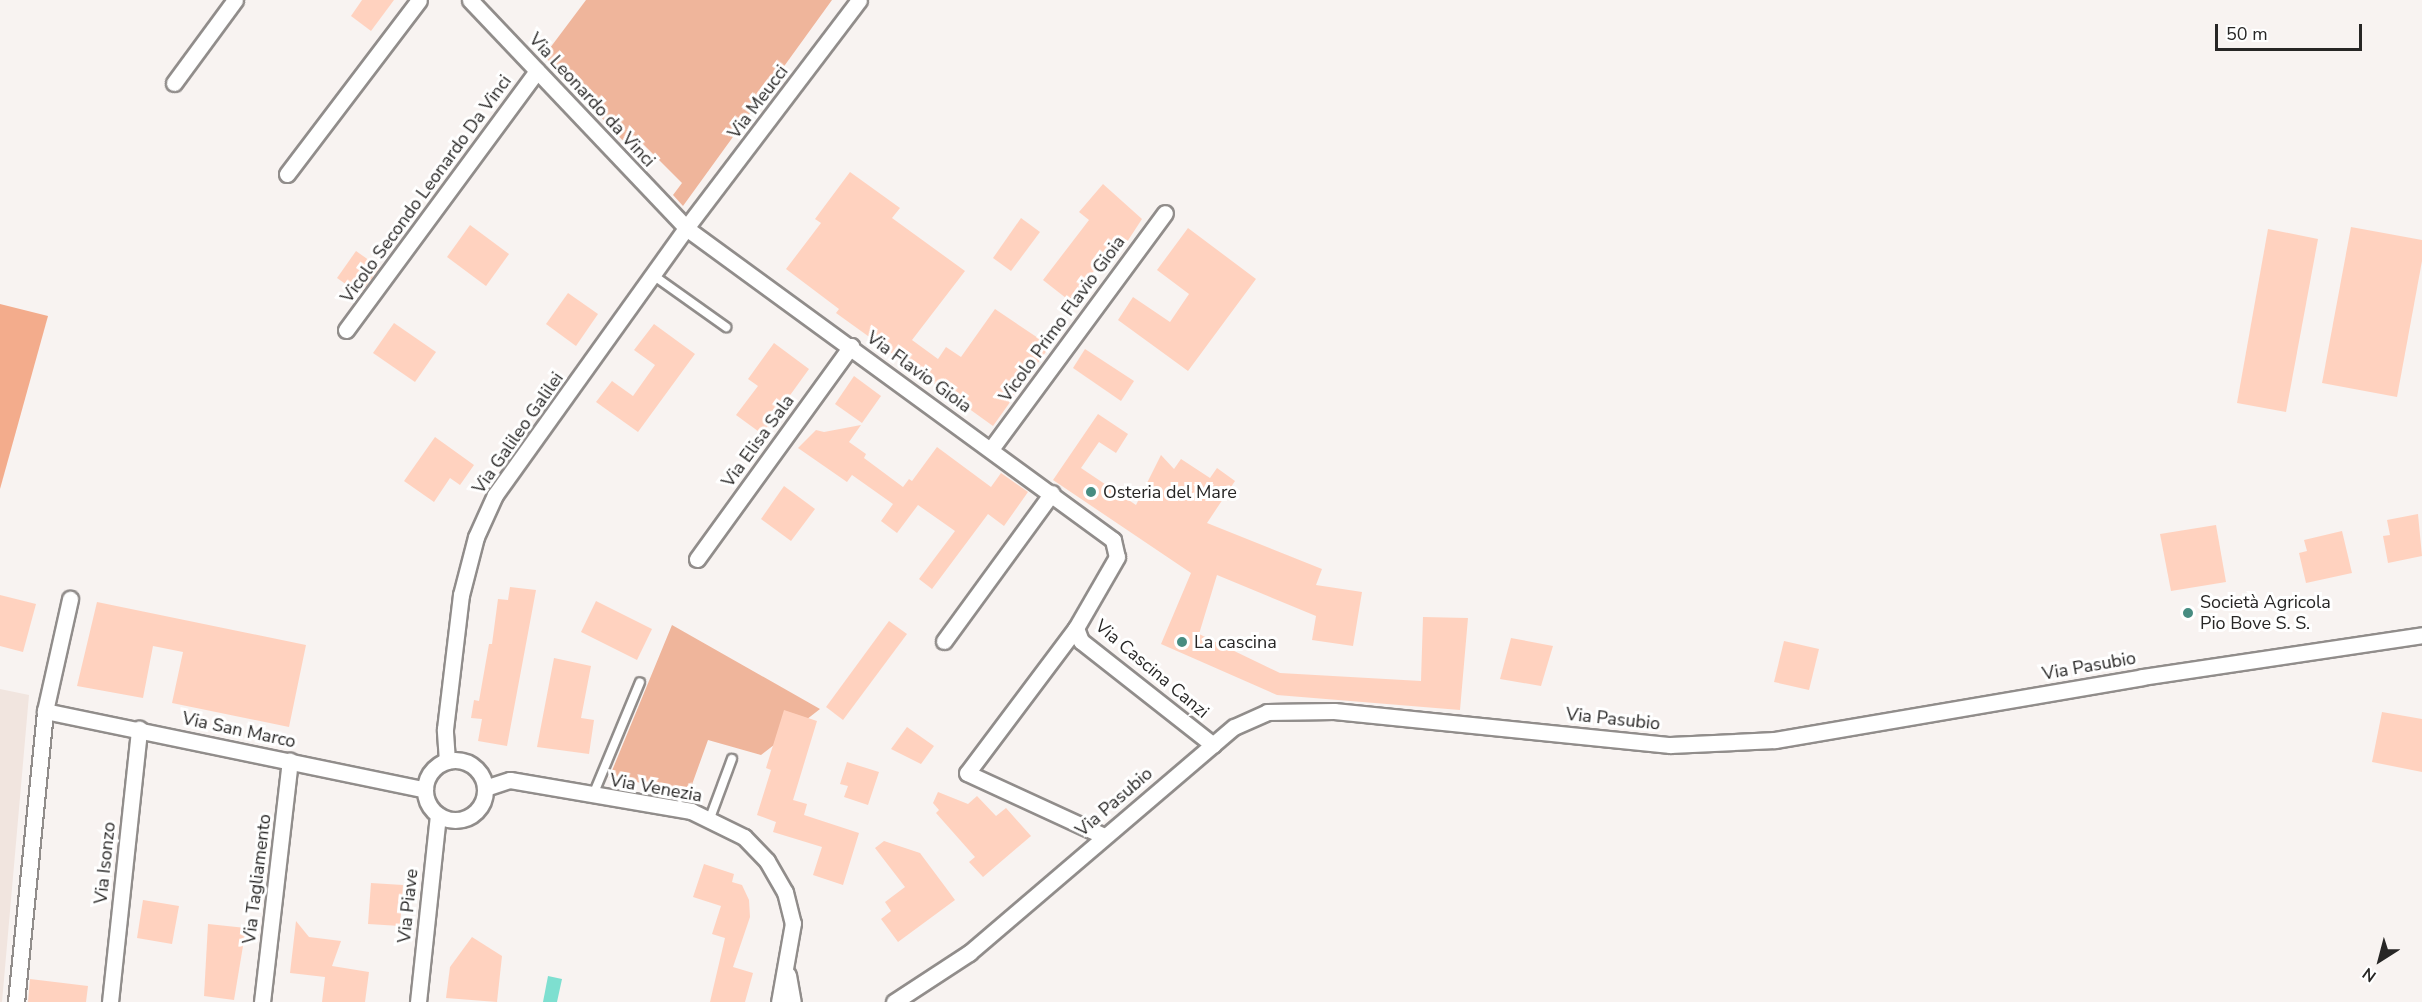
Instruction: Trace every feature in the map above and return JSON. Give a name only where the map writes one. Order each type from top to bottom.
[{"type":"street","points":[[174,83],[235,0]]},
{"type":"street","points":[[287,174],[419,0]]},
{"type":"street","name":"Via Leonardo da Vinci","points":[[470,0],[686,228]]},
{"type":"street","name":"Via Meucci","points":[[686,228],[859,0]]},
{"type":"street","name":"Vicolo Secondo Leonardo Da Vinci","points":[[346,330],[537,70]]},
{"type":"street","name":"Vicolo Primo Flavio Gioia","points":[[991,449],[1165,213]]},
{"type":"street","name":"Via Galileo Galilei","points":[[447,761],[445,729],[460,606],[476,537],[495,495],[686,228]]},
{"type":"street","name":"Via Flavio Gioia","points":[[686,228],[1052,493],[1113,540],[1117,557]]},
{"type":"street","name":"Via Elisa Sala","points":[[697,559],[851,346]]},
{"type":"street","points":[[944,641],[1052,493]]},
{"type":"street","name":"Via Cascina Canzi","points":[[1117,557],[1076,628],[1082,641],[1213,745]]},
{"type":"street","points":[[16,1002],[45,711],[70,600]]},
{"type":"street","points":[[1076,628],[967,773],[1104,836]]},
{"type":"street","name":"Via Pasubio","points":[[894,1002],[969,953],[1234,727],[1267,712],[1334,711],[1670,745],[1775,740],[2142,676],[2422,635]]},
{"type":"street","name":"Via San Marco","points":[[45,711],[425,790]]},
{"type":"street","name":"Via Isonzo","points":[[110,1002],[139,729]]},
{"type":"street","name":"Via Tagliamento","points":[[262,1002],[290,761]]},
{"type":"street","points":[[447,761],[468,763],[477,770],[485,788],[479,808],[471,816],[461,819],[438,814],[425,790],[430,774],[447,761]]},
{"type":"street","name":"Via Venezia","points":[[485,788],[510,780],[592,796],[691,811],[710,818],[744,837],[767,861],[785,892],[793,923],[779,1002]]},
{"type":"street","name":"Via Piave","points":[[418,1002],[438,814]]},
{"type":"street","name":"Via Venezia","points":[[786,966],[793,1002]]},
{"type":"lane","points":[[653,274],[726,327]]},
{"type":"lane","points":[[592,796],[640,682]]},
{"type":"lane","points":[[710,818],[732,759]]},
{"type":"shaded area","points":[[586,0],[832,0],[683,206],[673,195],[682,183],[634,135],[627,145],[544,56]]},
{"type":"shaded area","points":[[0,304],[48,316],[0,489]]},
{"type":"shaded area","points":[[672,625],[820,709],[761,755],[708,740],[690,790],[609,778]]},
{"type":"shaded area","points":[[0,689],[29,695],[2,1002],[0,1002]]},
{"type":"water","points":[[548,976],[562,979],[557,1002],[543,1002]]},
{"type":"building","points":[[362,0],[394,0],[371,31],[351,16]]},
{"type":"building","points":[[850,172],[900,208],[892,218],[965,271],[912,340],[938,359],[946,347],[961,357],[995,309],[1050,346],[993,426],[836,313],[839,309],[786,269],[821,223],[815,219]]},
{"type":"building","points":[[1103,184],[1142,219],[1125,245],[1117,240],[1071,302],[1043,280],[1089,220],[1079,212]]},
{"type":"building","points":[[1021,218],[1040,232],[1011,271],[993,258]]},
{"type":"building","points":[[470,225],[509,254],[486,286],[447,257]]},
{"type":"building","points":[[2351,227],[2422,240],[2422,261],[2397,397],[2322,383]]},
{"type":"building","points":[[1188,228],[1256,279],[1188,371],[1118,320],[1133,297],[1170,322],[1189,294],[1157,270]]},
{"type":"building","points":[[2268,229],[2318,239],[2286,412],[2237,403]]},
{"type":"building","points":[[356,251],[380,268],[360,294],[337,278]]},
{"type":"building","points":[[568,293],[598,314],[576,346],[546,324]]},
{"type":"building","points":[[394,323],[436,352],[415,382],[373,353]]},
{"type":"building","points":[[654,324],[695,354],[638,432],[596,402],[612,381],[633,396],[655,365],[634,350]]},
{"type":"building","points":[[774,343],[809,369],[762,434],[736,415],[758,386],[748,379]]},
{"type":"building","points":[[1085,349],[1134,381],[1121,401],[1073,368]]},
{"type":"building","points":[[854,376],[881,396],[862,423],[835,404]]},
{"type":"building","points":[[1098,414],[1128,434],[1116,453],[1099,442],[1081,468],[1136,505],[1161,455],[1174,469],[1181,459],[1210,478],[1217,468],[1235,481],[1207,523],[1322,569],[1316,585],[1362,592],[1353,646],[1312,640],[1316,616],[1217,575],[1199,634],[1280,673],[1421,681],[1423,617],[1468,618],[1460,710],[1277,695],[1161,644],[1191,573],[1053,480]]},
{"type":"building","points":[[861,425],[849,442],[866,454],[864,458],[903,487],[909,479],[912,481],[937,447],[991,487],[1001,473],[1028,492],[1004,526],[988,514],[932,589],[919,579],[955,531],[918,505],[897,533],[881,521],[893,504],[852,475],[847,482],[798,448],[816,430],[824,432]]},
{"type":"building","points":[[435,437],[474,465],[460,485],[450,478],[434,502],[404,481]]},
{"type":"building","points":[[784,486],[815,509],[791,541],[761,519]]},
{"type":"building","points":[[2418,514],[2422,556],[2388,563],[2383,536],[2390,535],[2387,520]]},
{"type":"building","points":[[2216,525],[2226,582],[2171,591],[2160,534]]},
{"type":"building","points":[[2342,531],[2352,573],[2306,583],[2299,553],[2307,551],[2304,540]]},
{"type":"building","points":[[510,587],[536,590],[507,746],[478,741],[482,719],[471,718],[474,700],[479,701],[489,644],[492,644],[498,599],[508,600]]},
{"type":"building","points":[[0,595],[36,604],[23,652],[0,646]]},
{"type":"building","points":[[596,601],[652,629],[637,660],[581,632]]},
{"type":"building","points":[[97,602],[306,645],[289,727],[172,703],[183,652],[153,646],[143,698],[77,686]]},
{"type":"building","points":[[889,621],[907,634],[843,720],[826,707]]},
{"type":"building","points":[[1511,638],[1553,646],[1541,686],[1500,679]]},
{"type":"building","points":[[1784,641],[1819,649],[1809,690],[1774,682]]},
{"type":"building","points":[[554,658],[591,666],[581,718],[594,720],[589,754],[537,747]]},
{"type":"building","points":[[784,710],[817,721],[793,800],[807,804],[804,815],[859,833],[843,885],[813,875],[822,847],[773,832],[776,822],[757,815],[771,770],[766,768]]},
{"type":"building","points":[[2382,712],[2422,719],[2422,772],[2372,762]]},
{"type":"building","points":[[907,727],[934,746],[921,764],[891,749]]},
{"type":"building","points":[[847,762],[879,772],[868,805],[844,797],[848,786],[840,784]]},
{"type":"building","points":[[938,792],[968,804],[977,796],[996,816],[1006,808],[1031,836],[983,877],[969,862],[975,857],[936,813],[939,810],[933,803]]},
{"type":"building","points":[[884,841],[920,853],[955,900],[898,942],[881,919],[891,911],[885,902],[905,887],[875,848]]},
{"type":"building","points":[[704,864],[734,874],[732,882],[742,885],[749,900],[750,917],[733,967],[753,973],[745,1002],[710,1002],[725,938],[712,934],[721,906],[693,897]]},
{"type":"building","points":[[371,883],[403,885],[400,926],[368,924]]},
{"type":"building","points":[[143,900],[179,906],[172,944],[137,938]]},
{"type":"building","points":[[296,921],[309,937],[341,941],[332,966],[369,972],[365,1002],[322,1002],[325,977],[290,973]]},
{"type":"building","points":[[208,924],[246,928],[234,1000],[204,996]]},
{"type":"building","points":[[472,937],[502,956],[497,1002],[446,998],[450,967]]},
{"type":"building","points":[[30,979],[88,986],[86,1002],[28,1002]]},
{"type":"place","name":"Osteria del Mare","points":[[1091,492]]},
{"type":"place","name":"Società Agricola Pio Bove S. S.","points":[[2188,613]]},
{"type":"place","name":"La cascina","points":[[1182,642]]}]
